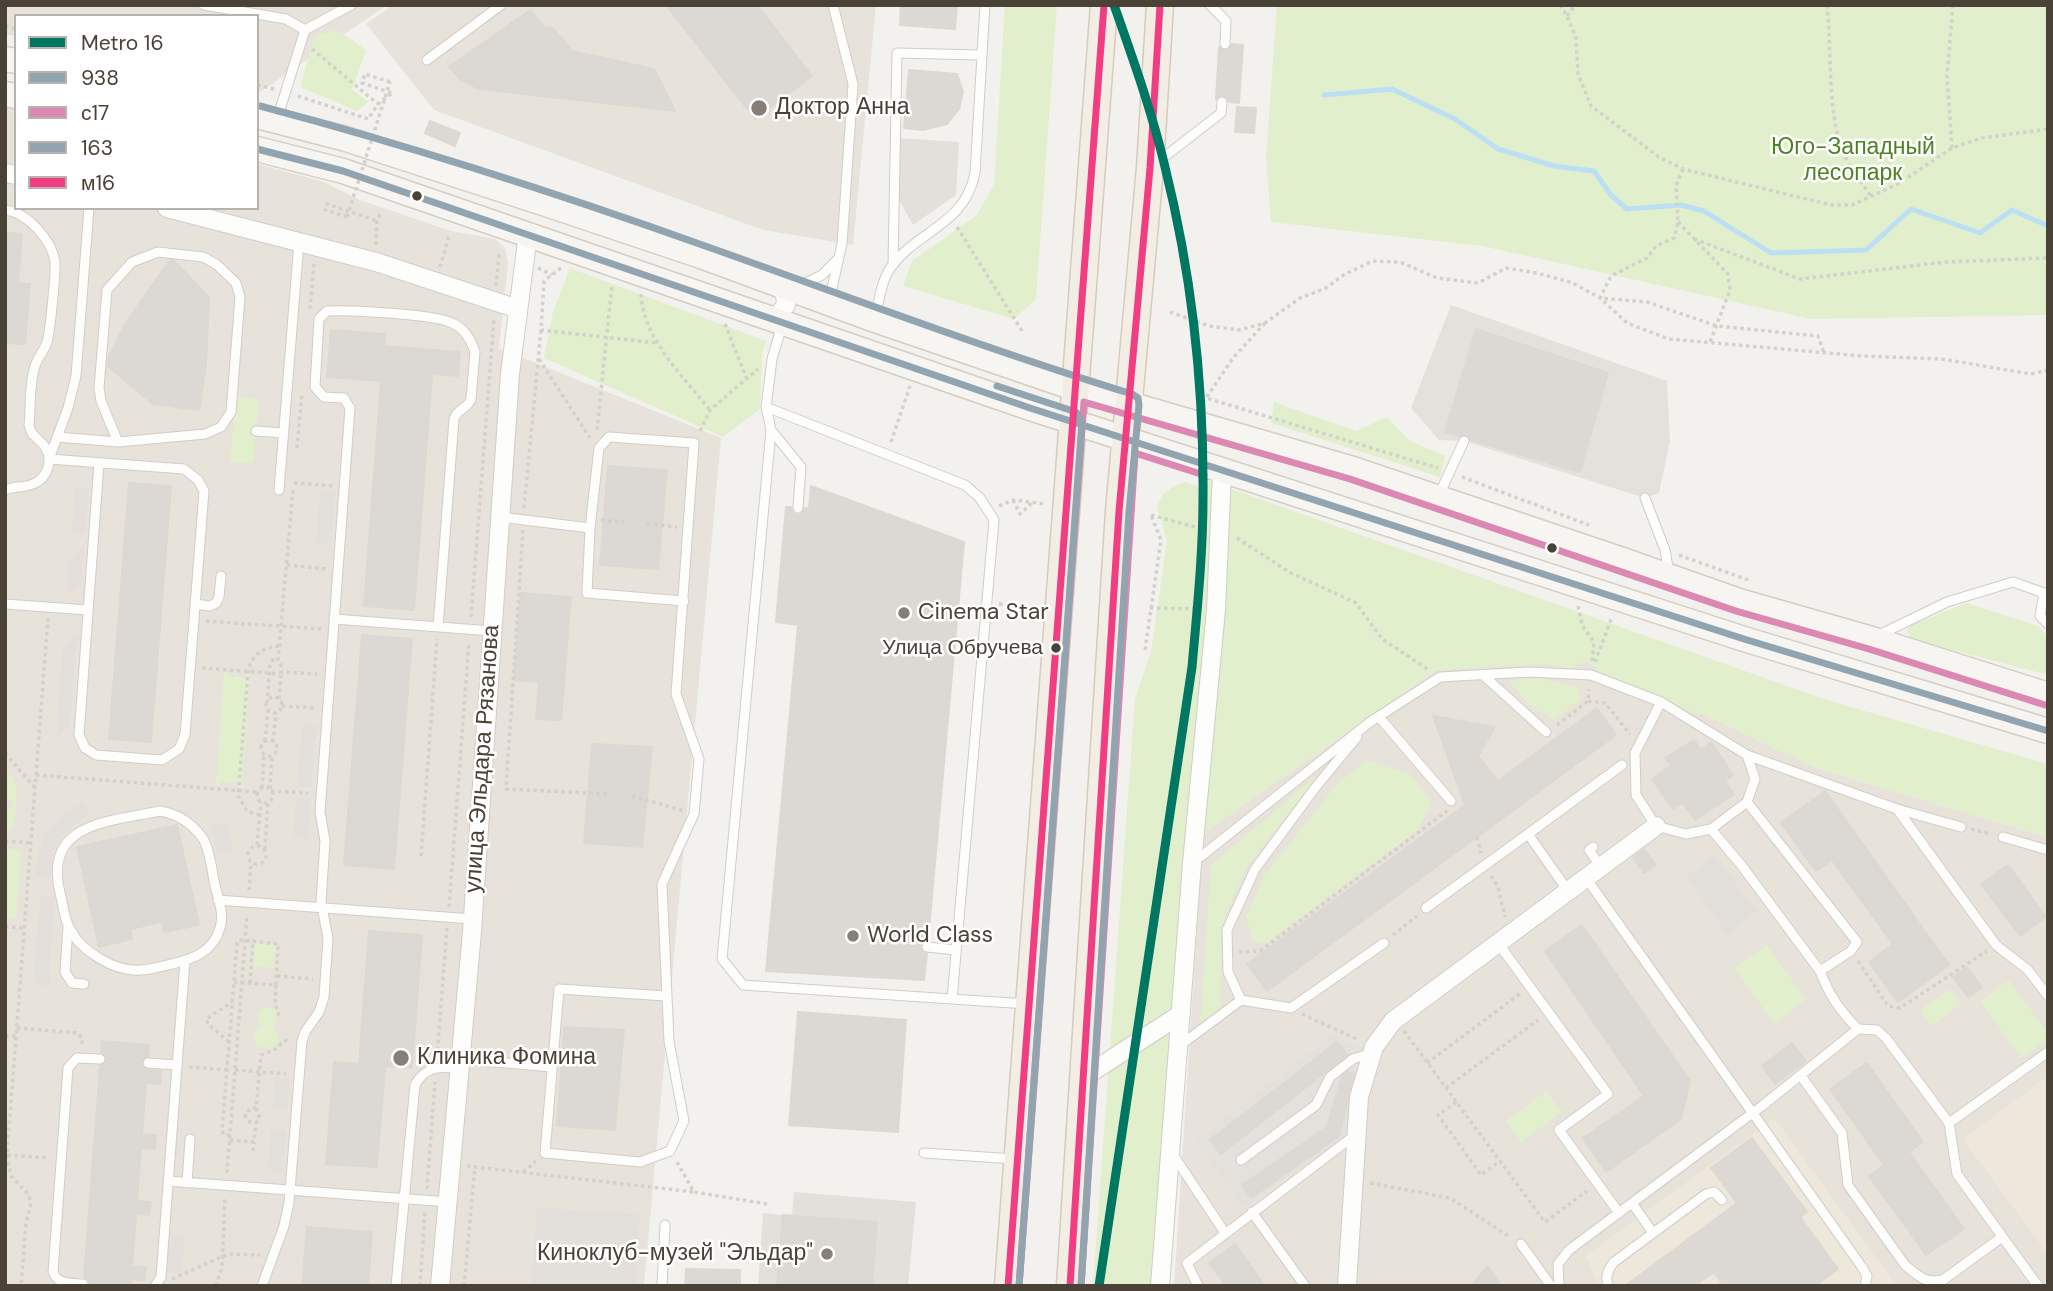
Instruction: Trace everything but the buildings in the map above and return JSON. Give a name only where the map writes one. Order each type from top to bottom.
[{"type":"main road","points":[[1008,1286],[1104,5]]},
{"type":"main road","points":[[1070,1286],[1125,439],[1150,168],[1160,5]]},
{"type":"main road","points":[[267,119],[370,147],[675,247],[875,320],[1074,388],[1212,426],[1438,497],[1739,601],[1872,639],[2048,695]]},
{"type":"main road","points":[[259,150],[343,171],[528,233],[1072,422],[1757,643],[2048,731]]},
{"type":"street","points":[[175,210],[376,262],[518,309]]},
{"type":"street","name":"улица Эльдара Рязанова","points":[[440,1286],[472,919],[510,374],[528,233]]},
{"type":"street","points":[[773,320],[786,305],[783,286]]},
{"type":"street","points":[[1160,1286],[1192,863],[1216,610],[1223,471]]},
{"type":"street","points":[[1347,1286],[1359,1097],[1373,1050],[1395,1019],[1656,826]]},
{"type":"street","points":[[1084,1077],[1181,1014]]},
{"type":"lane","points":[[204,5],[241,8],[286,19],[305,30]]},
{"type":"lane","points":[[267,119],[286,92],[305,30],[351,5]]},
{"type":"lane","points":[[427,60],[501,5]]},
{"type":"lane","points":[[829,303],[842,244],[853,84],[833,5]]},
{"type":"lane","points":[[892,265],[951,216],[972,191],[985,5]]},
{"type":"lane","points":[[1210,5],[1227,21],[1225,44]]},
{"type":"lane","points":[[875,320],[884,282],[892,265],[897,53],[981,55]]},
{"type":"lane","points":[[1150,168],[1221,113],[1222,102]]},
{"type":"lane","points":[[5,210],[28,221],[39,231],[55,262],[49,337],[34,370],[29,425],[31,434],[43,445],[49,459]]},
{"type":"lane","points":[[5,490],[34,484],[41,479],[48,468],[72,395],[77,367],[89,210]]},
{"type":"lane","points":[[279,490],[299,242]]},
{"type":"lane","points":[[57,437],[118,442],[205,434],[213,432],[227,421],[231,412],[240,297],[236,283],[209,260],[195,255],[158,252],[141,257],[123,269],[107,290],[99,388],[101,401],[118,442]]},
{"type":"lane","points":[[783,286],[822,275],[839,258]]},
{"type":"lane","points":[[262,1286],[286,1219],[302,1041],[321,1008],[328,938],[321,908],[325,837],[320,818],[321,793],[351,408],[344,398],[324,397],[314,387],[320,316],[327,311],[439,318],[457,326],[469,338],[475,352],[471,399],[468,406],[458,411],[454,419],[438,627]]},
{"type":"lane","points":[[773,320],[772,359],[766,407],[771,430],[722,959],[743,985],[1028,1004]]},
{"type":"lane","points":[[766,407],[965,485],[980,498],[994,520],[952,999]]},
{"type":"lane","points":[[771,430],[801,467],[797,508]]},
{"type":"lane","points":[[256,431],[284,433]]},
{"type":"lane","points":[[666,996],[559,989],[545,1153],[640,1162],[670,1152],[684,1121],[669,1041],[662,884],[694,814],[699,759],[676,694],[684,601],[690,528],[694,443],[609,437],[599,448],[587,593],[684,601]]},
{"type":"lane","points":[[1438,497],[1464,441]]},
{"type":"lane","points":[[49,459],[184,469],[198,481],[204,491],[185,735],[173,754],[162,760],[93,754],[82,742],[78,726],[99,463]]},
{"type":"lane","points":[[1645,498],[1665,550],[1669,576]]},
{"type":"lane","points":[[500,517],[591,524]]},
{"type":"lane","points":[[195,604],[210,606],[216,603],[221,576]]},
{"type":"lane","points":[[1872,639],[1947,601],[2013,582],[2044,593],[2040,616],[2048,624]]},
{"type":"lane","points":[[5,604],[87,610]]},
{"type":"lane","points":[[334,619],[492,631]]},
{"type":"lane","points":[[1192,863],[1370,722],[1440,677],[1529,672],[1591,675],[1661,702],[1747,755],[1898,809],[1961,827]]},
{"type":"lane","points":[[1483,675],[1546,732]]},
{"type":"lane","points":[[1661,702],[1635,753],[1636,795],[1656,826],[1686,834],[1711,829],[1748,802],[1755,779],[1747,755]]},
{"type":"lane","points":[[1379,717],[1451,801]]},
{"type":"lane","points":[[1241,1000],[1227,972],[1227,930],[1255,869],[1315,788],[1370,722]]},
{"type":"lane","points":[[1426,908],[1622,765]]},
{"type":"lane","points":[[1748,802],[1857,942],[1851,951],[1820,971]]},
{"type":"lane","points":[[1898,809],[1996,945],[2028,970],[2048,996]]},
{"type":"lane","points":[[68,926],[76,939],[89,951],[120,966],[140,970],[194,959],[205,951],[219,932],[222,918],[207,847],[201,836],[180,817],[160,811],[90,826],[66,842],[58,856],[56,869],[68,926],[65,972],[72,983],[84,984]]},
{"type":"lane","points":[[1711,829],[1820,971],[1827,990],[1841,1012],[1858,1029],[1877,1030],[1886,1038],[1948,1123],[1957,1174],[2038,1286]]},
{"type":"lane","points":[[1528,834],[1569,891]]},
{"type":"lane","points":[[2003,837],[2048,850]]},
{"type":"lane","points":[[1593,847],[1589,850],[1601,867]]},
{"type":"lane","points":[[1586,878],[1862,1267],[1867,1276],[1865,1286]]},
{"type":"lane","points":[[218,900],[472,919]]},
{"type":"lane","points":[[1502,940],[1530,986],[1608,1094],[1559,1130],[1619,1213]]},
{"type":"lane","points":[[1178,1047],[1241,1000],[1291,1008],[1384,943]]},
{"type":"lane","points":[[928,947],[956,950]]},
{"type":"lane","points":[[156,1285],[161,1277],[185,961]]},
{"type":"lane","points":[[1559,1286],[1558,1264],[1569,1250],[1753,1113],[1858,1029]]},
{"type":"lane","points":[[1241,1160],[1316,1105],[1330,1077],[1353,1059],[1373,1050]]},
{"type":"lane","points":[[1948,1123],[2048,1052]]},
{"type":"lane","points":[[83,1284],[62,1282],[55,1278],[53,1272],[61,1159],[68,1068],[74,1059],[100,1059]]},
{"type":"lane","points":[[148,1063],[177,1066]]},
{"type":"lane","points":[[396,1286],[415,1085],[422,1075],[436,1067],[460,1064],[552,1067]]},
{"type":"lane","points":[[1801,1076],[1842,1133],[1849,1185],[1905,1265],[1916,1275],[1931,1282],[1943,1280],[2002,1237]]},
{"type":"lane","points":[[1198,1286],[1187,1263],[1355,1135]]},
{"type":"lane","points":[[187,1183],[190,1139]]},
{"type":"lane","points":[[1170,1151],[1225,1233]]},
{"type":"lane","points":[[924,1153],[1017,1159]]},
{"type":"lane","points":[[168,1181],[449,1202]]},
{"type":"lane","points":[[1608,1286],[1608,1269],[1614,1262],[1710,1192],[1721,1200]]},
{"type":"lane","points":[[1632,1203],[1653,1233]]},
{"type":"lane","points":[[1252,1212],[1305,1286]]},
{"type":"lane","points":[[662,1286],[665,1225]]},
{"type":"lane","points":[[1521,1244],[1551,1286]]},
{"type":"path","points":[[1560,5],[1576,38],[1577,74],[1591,106],[1659,158],[1683,169],[1831,205],[1852,205],[1898,184],[1952,148],[1982,138],[2048,129]]},
{"type":"path","points":[[1567,16],[1575,5]]},
{"type":"path","points":[[1827,5],[1831,40],[1833,117],[1842,152],[1871,196]]},
{"type":"path","points":[[1952,5],[1947,75],[1952,148]]},
{"type":"path","points":[[302,41],[378,103]]},
{"type":"path","points":[[286,92],[368,119],[378,103],[392,93],[362,83],[365,74],[390,82],[347,217],[325,210],[327,204],[377,221]]},
{"type":"path","points":[[1600,298],[1611,276],[1647,258],[1656,246],[1674,239],[1678,222],[1676,186],[1683,169]]},
{"type":"path","points":[[376,262],[377,221],[381,212]]},
{"type":"path","points":[[951,216],[1022,331]]},
{"type":"path","points":[[1678,222],[1728,274],[1730,290],[1710,342]]},
{"type":"path","points":[[444,253],[449,236]]},
{"type":"path","points":[[1694,239],[1800,279],[1946,262],[2048,258]]},
{"type":"path","points":[[420,1286],[499,253]]},
{"type":"path","points":[[310,309],[315,256]]},
{"type":"path","points":[[1592,526],[1449,471],[1206,398],[1233,358],[1265,323],[1300,298],[1326,288],[1345,274],[1373,261],[1400,262],[1437,278],[1478,284],[1506,268],[1573,283],[1600,298],[1627,323],[1669,339],[1824,353],[1942,359],[2031,374],[2048,370]]},
{"type":"path","points":[[568,263],[544,281],[523,520],[506,789],[608,794]]},
{"type":"path","points":[[538,357],[595,447],[613,279]]},
{"type":"path","points":[[640,288],[642,312],[657,343],[710,410]]},
{"type":"path","points":[[1600,298],[1647,302],[1717,326],[1818,336],[1824,353]]},
{"type":"path","points":[[1170,312],[1209,326],[1239,331],[1265,323]]},
{"type":"path","points":[[722,317],[746,377]]},
{"type":"path","points":[[541,330],[657,343]]},
{"type":"path","points":[[694,443],[710,410],[746,377],[772,359]]},
{"type":"path","points":[[896,428],[911,384]]},
{"type":"path","points":[[296,457],[303,390]]},
{"type":"path","points":[[282,706],[279,699],[281,663],[278,660],[294,483],[344,487]]},
{"type":"path","points":[[1032,502],[1020,514],[1013,500],[1032,502],[1048,504]]},
{"type":"path","points":[[1144,650],[1161,540],[1151,515],[1232,535],[1289,572],[1356,603],[1382,639],[1440,677]]},
{"type":"path","points":[[591,524],[624,522]]},
{"type":"path","points":[[647,524],[690,528]]},
{"type":"path","points":[[287,565],[338,570]]},
{"type":"path","points":[[1577,597],[1582,625],[1594,642],[1588,701]]},
{"type":"path","points":[[986,602],[1039,608]]},
{"type":"path","points":[[21,1286],[26,1223],[31,1203],[28,1194],[10,1176],[7,1137],[49,607]]},
{"type":"path","points":[[1150,608],[1216,610]]},
{"type":"path","points":[[1591,675],[1614,612]]},
{"type":"path","points":[[194,620],[333,630]]},
{"type":"path","points":[[421,856],[438,627]]},
{"type":"path","points":[[260,815],[251,813],[242,806],[238,791],[248,672],[251,661],[262,650],[280,646]]},
{"type":"path","points":[[257,845],[264,754],[261,749],[265,741],[270,662],[278,660]]},
{"type":"path","points":[[190,668],[330,675]]},
{"type":"path","points":[[267,703],[272,698],[279,699]]},
{"type":"path","points":[[1546,732],[1588,701],[1605,703],[1627,733]]},
{"type":"path","points":[[282,706],[327,709]]},
{"type":"path","points":[[251,862],[262,863],[266,857],[268,802],[272,797],[272,755],[277,749],[273,742],[276,713],[282,706]]},
{"type":"path","points":[[268,710],[276,713]]},
{"type":"path","points":[[265,741],[273,742]]},
{"type":"path","points":[[5,753],[35,788]]},
{"type":"path","points":[[264,754],[272,755]]},
{"type":"path","points":[[36,775],[238,791],[321,793]]},
{"type":"path","points":[[632,796],[694,814]]},
{"type":"path","points":[[261,802],[268,802]]},
{"type":"path","points":[[1227,952],[1260,951],[1440,817]]},
{"type":"path","points":[[1961,827],[2003,837]]},
{"type":"path","points":[[5,841],[31,843]]},
{"type":"path","points":[[257,845],[265,850]]},
{"type":"path","points":[[216,1286],[223,1256],[251,862],[247,853],[251,847],[257,845]]},
{"type":"path","points":[[1484,866],[1498,887],[1505,912],[1502,940]]},
{"type":"path","points":[[5,927],[24,928]]},
{"type":"path","points":[[254,1142],[224,1135],[222,1131],[237,941],[278,944],[275,1003],[280,1018]]},
{"type":"path","points":[[250,983],[253,941]]},
{"type":"path","points":[[1851,951],[1888,1006],[1900,1009],[1996,945]]},
{"type":"path","points":[[277,976],[325,979]]},
{"type":"path","points":[[234,982],[276,985]]},
{"type":"path","points":[[1427,1063],[1530,986]]},
{"type":"path","points":[[232,1001],[206,1019],[229,1044],[237,1045]]},
{"type":"path","points":[[1291,1008],[1373,1050]]},
{"type":"path","points":[[1446,1088],[1548,1012]]},
{"type":"path","points":[[231,1016],[239,1017]]},
{"type":"path","points":[[1395,1019],[1545,1222],[1597,1183]]},
{"type":"path","points":[[17,1028],[78,1033],[82,1039],[81,1058]]},
{"type":"path","points":[[5,1036],[16,1037]]},
{"type":"path","points":[[253,1152],[256,1122],[260,1118],[256,1108],[262,1054],[276,1049],[285,1040],[302,1041]]},
{"type":"path","points":[[177,1066],[299,1075]]},
{"type":"path","points":[[225,1094],[233,1095]]},
{"type":"path","points":[[1456,1102],[1438,1115],[1481,1175],[1500,1161]]},
{"type":"path","points":[[256,1108],[251,1108],[246,1115],[250,1122],[256,1122]]},
{"type":"path","points":[[670,1152],[694,1192]]},
{"type":"path","points":[[7,1155],[61,1159]]},
{"type":"path","points":[[464,1286],[475,1166],[694,1192],[767,1204]]},
{"type":"path","points":[[1354,1180],[1450,1198],[1521,1244]]},
{"type":"path","points":[[156,1285],[234,1253],[272,1256]]},
{"type":"shaded area","points":[[5,5],[387,5],[259,93],[259,14],[14,14],[14,36],[5,34]]},
{"type":"shaded area","points":[[393,5],[876,5],[853,245],[763,230],[434,110],[366,24]]},
{"type":"shaded area","points":[[5,108],[14,109],[14,210],[259,210],[259,165],[324,182],[360,200],[451,231],[495,239],[505,248],[508,264],[499,348],[721,438],[644,1286],[5,1286]]},
{"type":"shaded area","points":[[898,138],[959,142],[956,195],[913,225],[894,191]]},
{"type":"shaded area","points":[[1451,305],[1667,381],[1670,441],[1659,493],[1645,498],[1464,441],[1439,440],[1411,408]]},
{"type":"shaded area","points":[[75,487],[89,488],[85,533],[72,532]]},
{"type":"shaded area","points":[[320,490],[335,491],[331,544],[316,542]]},
{"type":"shaded area","points":[[84,546],[81,586],[67,595],[69,559]]},
{"type":"shaded area","points":[[77,634],[70,725],[56,739],[63,647]]},
{"type":"shaded area","points":[[1588,663],[1636,682],[1817,768],[2048,837],[2048,1286],[1174,1286],[1203,833],[1436,670]]},
{"type":"shaded area","points":[[302,725],[317,726],[312,788],[297,787]]},
{"type":"shaded area","points":[[296,797],[311,798],[308,838],[293,837]]},
{"type":"shaded area","points":[[83,803],[89,815],[75,824],[58,841],[53,851],[51,877],[36,876],[38,853],[47,831],[64,813]]},
{"type":"shaded area","points":[[227,822],[233,849],[216,853],[210,826]]},
{"type":"shaded area","points":[[1715,855],[1757,912],[1727,934],[1686,877]]},
{"type":"shaded area","points":[[40,895],[55,896],[49,974],[52,982],[41,987],[34,973]]},
{"type":"shaded area","points":[[1332,1035],[1366,1050],[1345,1137],[1245,1207],[1196,1141]]},
{"type":"shaded area","points":[[2048,1076],[2048,1255],[1963,1139]]},
{"type":"shaded area","points":[[275,1077],[290,1078],[288,1108],[273,1107]]},
{"type":"shaded area","points":[[1774,1118],[1897,1286],[1598,1286],[1586,1256]]},
{"type":"shaded area","points":[[271,1129],[286,1130],[283,1171],[268,1170]]},
{"type":"shaded area","points":[[794,1192],[916,1202],[908,1286],[872,1286],[877,1222],[792,1215]]},
{"type":"shaded area","points":[[537,1207],[640,1215],[635,1286],[531,1286]]},
{"type":"shaded area","points":[[763,1213],[783,1215],[777,1286],[758,1286]]},
{"type":"shaded area","points":[[170,1235],[185,1236],[182,1274],[167,1272]]},
{"type":"green space","points":[[1005,5],[1057,5],[1036,299],[1014,319],[903,286],[912,261],[976,216],[994,185]]},
{"type":"green space","name":"Юго-Западный лесопарк","points":[[1277,5],[2048,5],[2048,315],[1811,319],[1482,246],[1271,222],[1266,157]]},
{"type":"green space","points":[[336,29],[366,50],[352,90],[369,102],[357,111],[300,87],[314,38]]},
{"type":"green space","points":[[570,268],[766,341],[762,353],[760,409],[723,437],[544,358],[553,312]]},
{"type":"green space","points":[[236,397],[259,399],[253,463],[230,461]]},
{"type":"green space","points":[[1274,402],[1356,431],[1387,417],[1409,440],[1445,456],[1440,477],[1271,423]]},
{"type":"green space","points":[[1203,479],[1827,700],[2048,764],[2048,837],[1817,768],[1701,713],[1700,715],[1595,673],[1597,666],[1588,663],[1576,663],[1574,669],[1547,664],[1436,670],[1203,833],[1153,1286],[1093,1286],[1135,699],[1151,652],[1167,541],[1157,506],[1163,494],[1174,486],[1185,482],[1200,487]]},
{"type":"green space","points":[[1966,603],[2038,626],[2048,637],[2048,675],[1911,639],[1907,631],[1909,626]]},
{"type":"green space","points":[[224,672],[229,673],[229,678],[238,676],[245,679],[246,674],[250,674],[242,787],[237,787],[237,781],[228,783],[221,779],[220,786],[216,785]]},
{"type":"green space","points":[[1538,678],[1577,687],[1581,700],[1554,719],[1530,706],[1509,681]]},
{"type":"green space","points":[[1366,761],[1409,773],[1432,802],[1417,831],[1267,943],[1254,941],[1246,917],[1266,873],[1339,782]]},
{"type":"green space","points":[[1320,773],[1247,866],[1221,927],[1220,1009],[1200,1026],[1211,865]]},
{"type":"green space","points":[[6,774],[12,776],[17,790],[14,828],[5,828],[5,808],[12,808],[12,800],[5,800]]},
{"type":"green space","points":[[5,850],[21,851],[16,918],[5,917]]},
{"type":"green space","points":[[255,943],[276,945],[274,968],[253,966]]},
{"type":"green space","points":[[1767,945],[1806,1000],[1774,1023],[1734,968]]},
{"type":"green space","points":[[2009,980],[2048,1034],[2048,1039],[2021,1058],[1980,1001]]},
{"type":"green space","points":[[1950,989],[1961,1004],[1931,1026],[1920,1010]]},
{"type":"green space","points":[[267,1007],[274,1009],[277,1014],[273,1026],[279,1035],[276,1044],[267,1049],[257,1046],[253,1036],[261,1025],[257,1019],[258,1012]]},
{"type":"green space","points":[[1547,1091],[1562,1112],[1521,1142],[1506,1121]]},
{"type":"waterway","points":[[1324,95],[1392,89],[1455,119],[1498,149],[1554,166],[1594,171],[1611,195],[1627,209],[1681,205],[1704,211],[1771,253],[1866,250],[1911,209],[1980,233],[2012,210],[2048,226]]},
{"type":"metro line","name":"16","points":[[1099,1286],[1192,667],[1203,498],[1199,373],[1182,249],[1154,126],[1114,5]]},
{"type":"transit line","name":"м16","points":[[1008,1286],[1104,5]]},
{"type":"transit line","name":"м16","points":[[1070,1286],[1119,511],[1150,168],[1160,5]]},
{"type":"transit line","name":"163","points":[[260,106],[373,137],[541,190],[1138,398],[1081,1286]]},
{"type":"transit line","name":"938","points":[[259,150],[343,171],[1030,408],[1744,639],[2048,731]]},
{"type":"transit line","name":"163","points":[[997,386],[1076,412],[1082,422],[1019,1286]]},
{"type":"transit line","name":"с17","points":[[1019,1286],[1084,402],[1350,479],[1736,611],[1869,649],[2045,705]]},
{"type":"transit line","name":"с17","points":[[1081,1286],[1135,453],[1204,475]]},
{"type":"place","name":"Доктор Анна","points":[[759,108]]},
{"type":"place","name":"Cinema Star","points":[[904,613]]},
{"type":"place","name":"Улица Обручева","points":[[1056,648]]},
{"type":"place","name":"World Class","points":[[853,936]]},
{"type":"place","name":"Клиника Фомина","points":[[401,1058]]},
{"type":"place","name":"Киноклуб-музей \"Эльдар\"","points":[[827,1254]]}]
